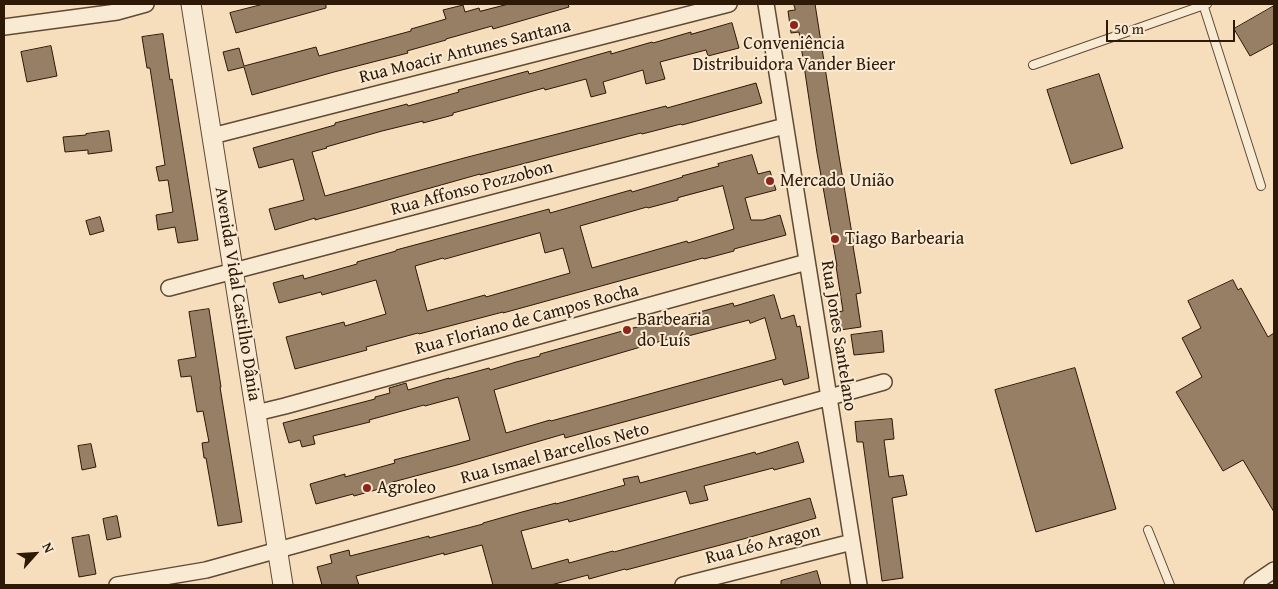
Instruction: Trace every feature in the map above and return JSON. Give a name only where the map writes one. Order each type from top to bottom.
[{"type":"street","points":[[4,27],[117,12],[146,4]]},
{"type":"street","name":"Avenida Vidal Castilho Dânia","points":[[190,4],[283,585]]},
{"type":"street","name":"Rua Moacir Antunes Santana","points":[[212,136],[729,4]]},
{"type":"street","name":"Rua Jones Santelano","points":[[766,4],[859,585]]},
{"type":"street","name":"Rua Affonso Pozzobon","points":[[169,288],[786,126]]},
{"type":"street","name":"Rua Floriano de Campos Rocha","points":[[256,413],[807,262]]},
{"type":"street","name":"Rua Ismael Barcellos Neto","points":[[117,585],[206,570],[884,382]]},
{"type":"street","name":"Rua Léo Aragon","points":[[684,585],[852,542]]},
{"type":"street","points":[[1252,585],[1274,570]]},
{"type":"lane","points":[[1033,65],[1204,4],[1261,186]]},
{"type":"lane","points":[[1148,530],[1170,585]]},
{"type":"building","points":[[264,4],[326,4],[326,8],[236,33],[230,13]]},
{"type":"building","points":[[509,4],[568,4],[569,7],[493,29],[492,26],[407,51],[408,53],[252,95],[244,67],[228,71],[223,52],[239,48],[244,66],[316,47],[319,56],[411,31],[411,29],[446,19],[443,10],[463,5],[465,12],[479,8],[480,11]]},
{"type":"building","points":[[794,4],[815,4],[861,293],[856,294],[861,327],[840,330],[837,312],[843,311],[837,266],[817,153],[799,32],[791,33],[788,11],[795,10]]},
{"type":"building","points":[[1274,6],[1274,43],[1250,56],[1234,29]]},
{"type":"building","points":[[732,23],[739,48],[708,56],[706,50],[660,62],[665,79],[646,84],[643,70],[603,82],[606,93],[591,97],[586,79],[545,90],[544,88],[423,123],[423,121],[382,131],[312,152],[325,196],[666,106],[667,108],[756,83],[762,103],[682,125],[641,133],[480,174],[275,230],[269,209],[304,200],[293,159],[259,168],[253,148],[335,125],[335,123],[407,104],[408,106],[528,71],[529,74],[611,51],[611,54]]},
{"type":"building","points":[[163,34],[198,240],[178,243],[175,227],[158,230],[156,215],[173,212],[168,180],[159,181],[156,167],[165,165],[150,68],[147,68],[142,37]]},
{"type":"building","points":[[51,46],[57,76],[27,82],[21,52]]},
{"type":"building","points":[[1099,74],[1123,148],[1071,164],[1047,90]]},
{"type":"building","points":[[109,131],[112,151],[88,154],[88,150],[65,152],[63,137]]},
{"type":"building","points":[[752,155],[758,174],[770,171],[776,190],[745,198],[751,220],[763,220],[780,215],[786,235],[734,249],[734,251],[503,313],[366,347],[367,350],[295,369],[286,337],[344,322],[345,326],[386,314],[376,280],[322,295],[321,292],[279,303],[273,283],[303,275],[304,279],[357,264],[357,262],[396,250],[549,209],[550,213],[631,190],[632,192],[719,166],[718,164]],"holes":[[[723,186],[734,229],[592,268],[580,226]],[[540,233],[545,253],[563,248],[570,273],[486,297],[485,295],[427,311],[415,266]]]},
{"type":"building","points":[[100,217],[104,231],[90,235],[86,221]]},
{"type":"building","points":[[1233,280],[1238,290],[1241,288],[1268,337],[1274,333],[1274,512],[1243,460],[1223,471],[1176,392],[1202,377],[1182,338],[1201,328],[1188,301]]},
{"type":"building","points":[[774,295],[781,319],[794,315],[797,327],[800,326],[809,378],[784,385],[782,379],[565,438],[564,434],[389,483],[390,486],[316,504],[310,484],[345,474],[345,477],[395,463],[394,460],[470,440],[458,397],[313,436],[315,444],[302,447],[300,440],[289,443],[283,423],[375,399],[375,397],[390,393],[389,388],[406,383],[408,390],[489,368],[490,370],[651,323],[651,325],[733,303],[734,306]],"holes":[[[765,318],[776,359],[506,433],[494,390],[668,339],[669,341],[749,320],[750,323]]]},
{"type":"building","points":[[209,309],[242,522],[218,526],[202,443],[209,442],[203,411],[197,412],[191,376],[181,377],[178,360],[196,357],[189,312]]},
{"type":"building","points":[[882,331],[884,352],[854,355],[851,335]]},
{"type":"building","points":[[1075,368],[1116,509],[1036,532],[995,390]]},
{"type":"building","points":[[892,419],[894,439],[884,440],[889,477],[903,475],[907,495],[892,498],[903,578],[882,581],[863,442],[857,442],[855,422]]},
{"type":"building","points":[[798,442],[804,462],[704,486],[708,500],[690,504],[686,491],[569,522],[568,519],[521,531],[532,569],[568,559],[569,563],[614,552],[810,498],[816,518],[626,570],[589,579],[588,575],[551,585],[493,585],[482,545],[356,576],[359,585],[322,585],[317,567],[332,563],[330,555],[349,550],[350,556],[429,536],[429,538],[625,485],[623,479],[638,476],[640,483]]},
{"type":"building","points":[[91,444],[96,467],[82,470],[78,446]]},
{"type":"building","points":[[117,516],[121,537],[107,540],[103,519]]},
{"type":"building","points":[[89,535],[96,574],[79,577],[72,538]]},
{"type":"building","points":[[817,571],[821,585],[781,585],[781,581]]},
{"type":"place","name":"Conveniência Distribuidora Vander Bieer","points":[[794,25]]},
{"type":"place","name":"Mercado União","points":[[770,181]]},
{"type":"place","name":"Tiago Barbearia","points":[[835,239]]},
{"type":"place","name":"Barbearia do Luís","points":[[627,330]]},
{"type":"place","name":"Agroleo","points":[[367,488]]}]
